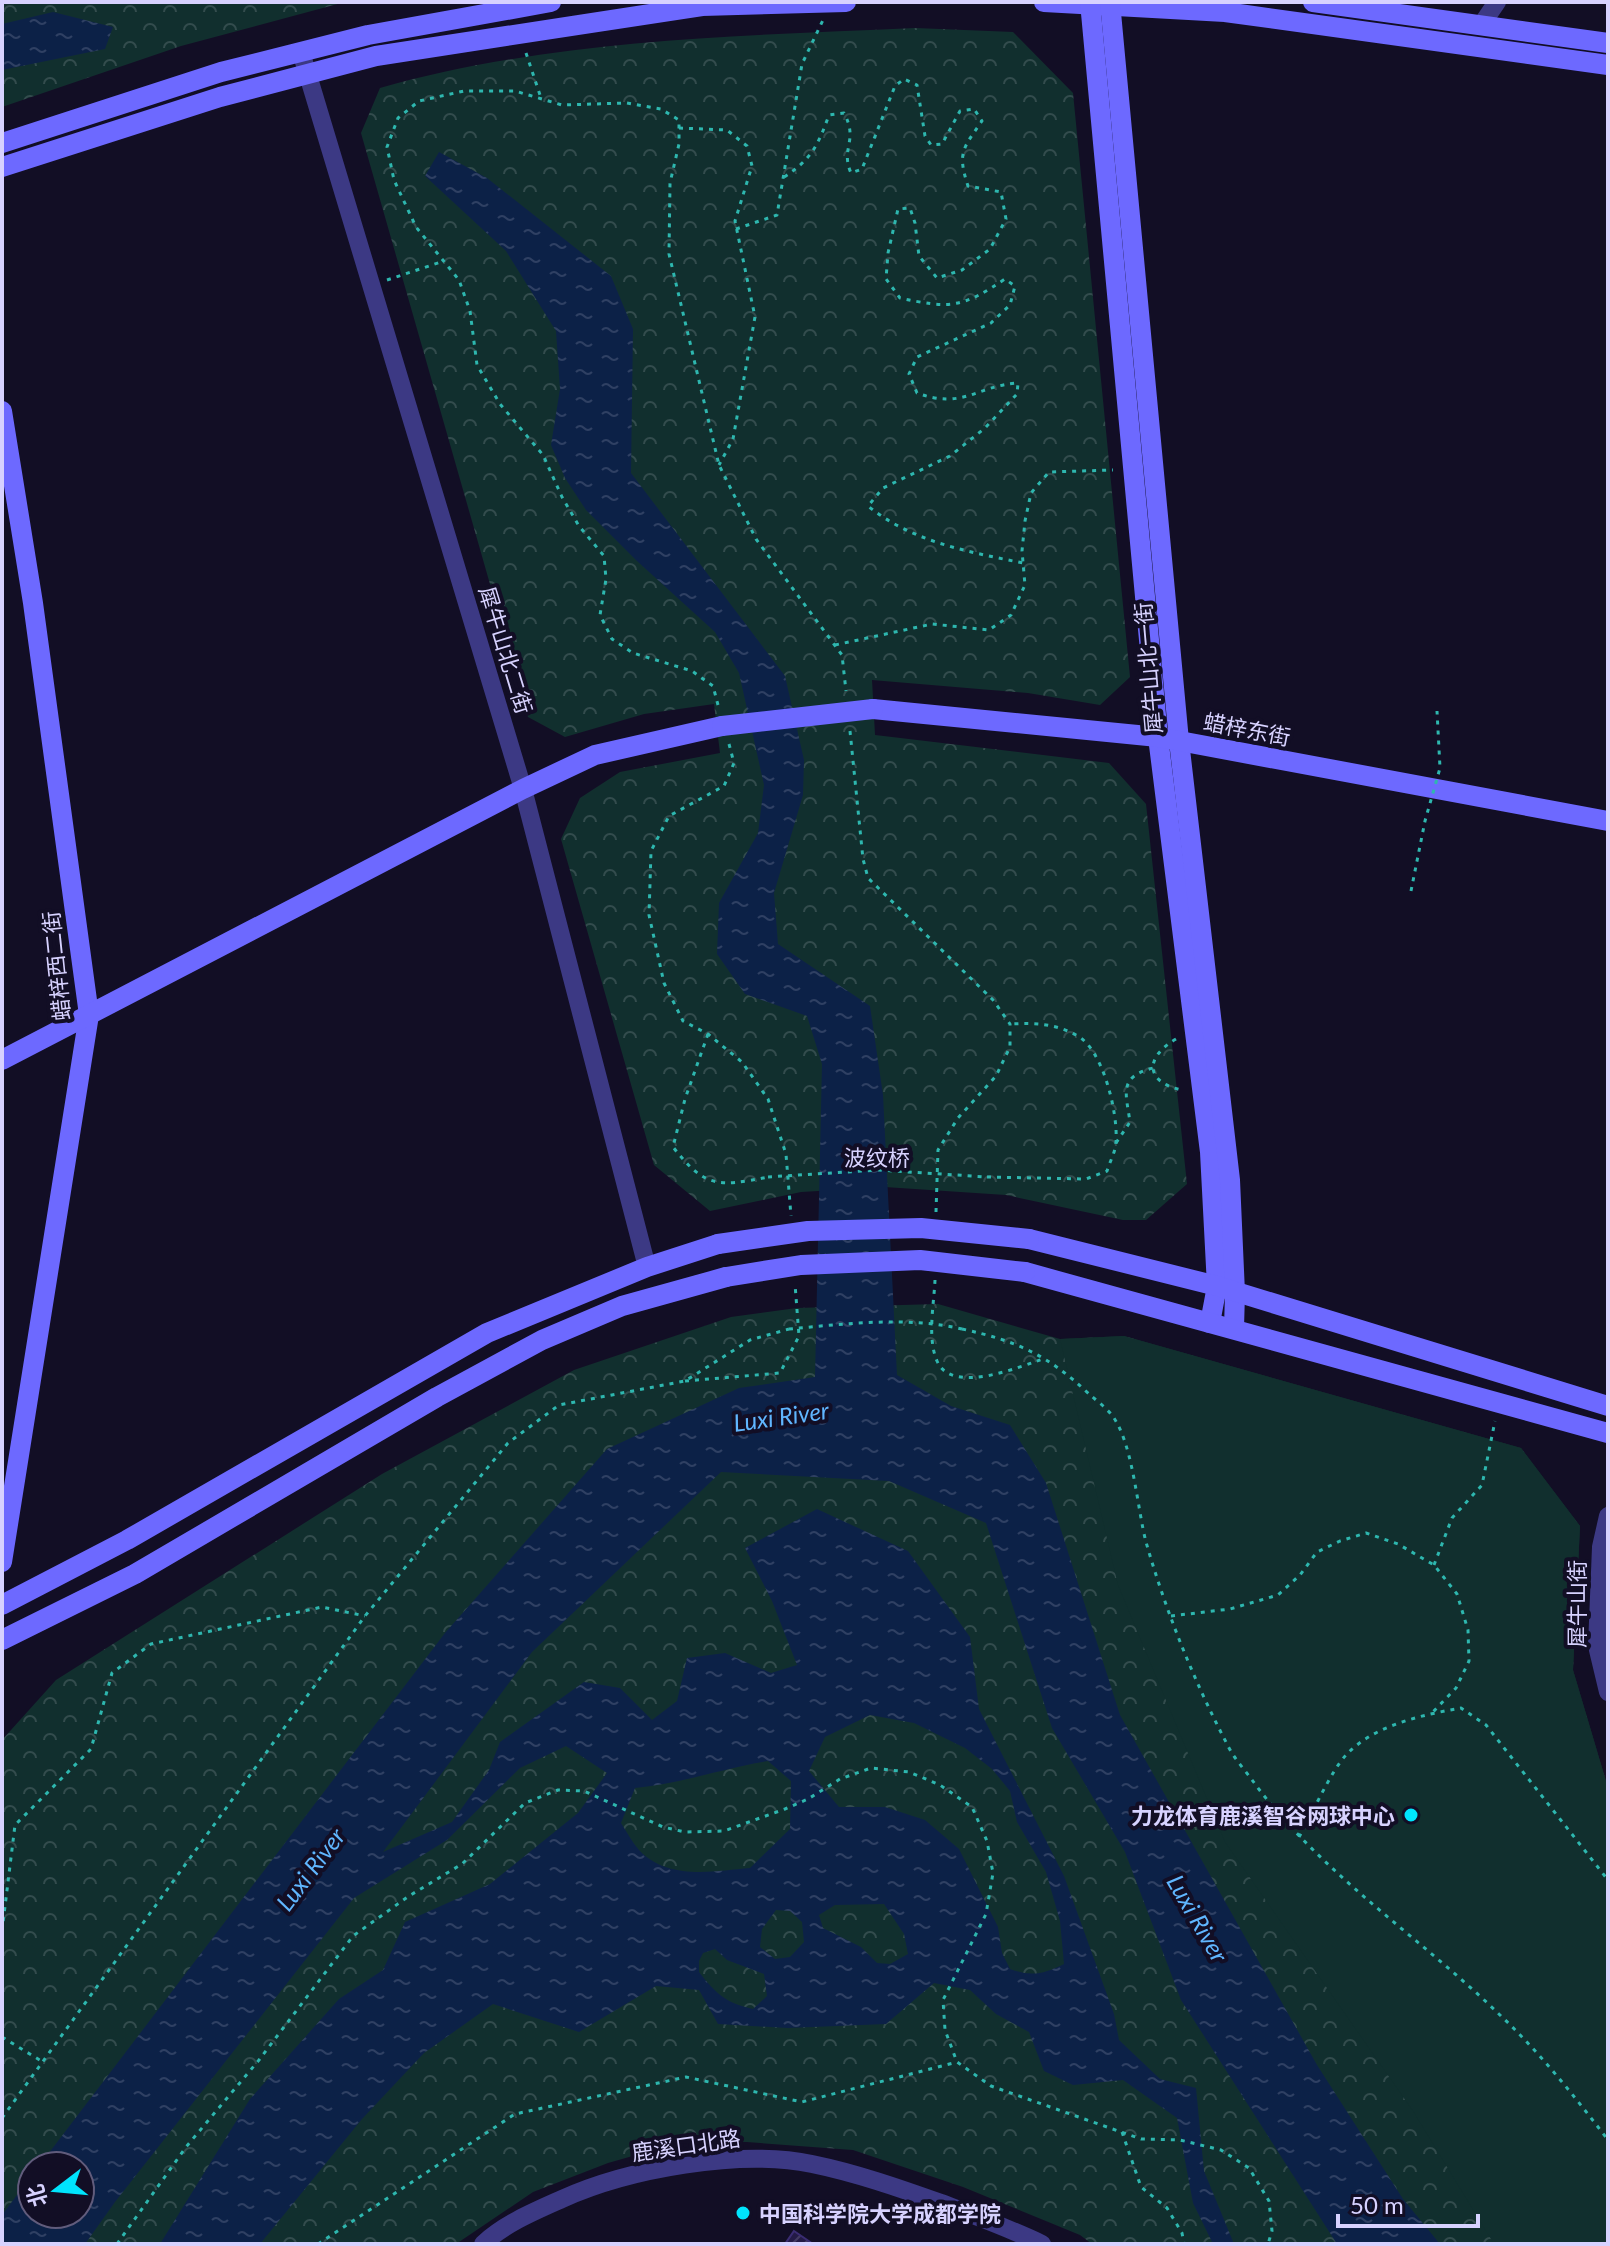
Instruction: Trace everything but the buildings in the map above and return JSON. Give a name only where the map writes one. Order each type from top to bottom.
[{"type":"street","points":[[2,143],[221,72],[368,35],[551,2]]},
{"type":"street","points":[[2,167],[220,97],[376,56],[702,6],[846,2]]},
{"type":"street","points":[[1044,2],[1225,12],[1608,65]]},
{"type":"street","points":[[1313,2],[1608,43]]},
{"type":"street","points":[[1482,24],[1497,2]]},
{"type":"street","name":"犀牛山北一街","points":[[1100,4],[1132,470],[1230,1180],[1226,1289],[1234,1328]]},
{"type":"street","name":"犀牛山北一街","points":[[1100,4],[1168,739]]},
{"type":"street","name":"犀牛山北二街","points":[[301,52],[523,789],[647,1267]]},
{"type":"street","name":"蜡梓西二街","points":[[2,411],[33,603],[89,1015],[2,1562]]},
{"type":"street","name":"蜡梓东街","points":[[2,1060],[523,789],[595,755],[722,726],[873,709],[1168,739],[1608,821]]},
{"type":"street","points":[[2,1605],[141,1532],[487,1333],[647,1267],[718,1244],[808,1231],[921,1228],[1029,1239],[1226,1289],[1608,1406]]},
{"type":"street","points":[[2,1640],[135,1574],[437,1397],[542,1340],[622,1306],[726,1277],[801,1265],[920,1260],[1025,1272],[1608,1433]]},
{"type":"street","name":"犀牛山北一街","points":[[1210,1323],[1226,1289]]},
{"type":"street","name":"犀牛山街","points":[[1608,1516],[1601,1547],[1597,1646],[1608,1692]]},
{"type":"street","name":"鹿溪口北路","points":[[483,2244],[538,2210],[581,2190],[679,2167],[741,2159],[810,2164],[861,2177],[1013,2229],[1042,2244]]},
{"type":"path","points":[[736,229],[777,215],[802,64],[832,2]]},
{"type":"path","points":[[520,32],[541,98]]},
{"type":"path","points":[[784,177],[817,149],[829,115],[844,113],[852,128],[846,161],[851,173],[862,169],[895,86],[904,79],[917,85],[925,136],[931,145],[942,144],[960,111],[974,109],[982,121],[963,148],[962,170],[968,186],[1001,192],[1006,219],[990,249],[962,270],[937,278],[919,256],[910,208],[898,209],[888,253],[886,279],[900,298],[938,306],[975,300],[1005,279],[1015,286],[1010,305],[991,323],[917,357],[909,374],[917,393],[938,401],[965,399],[1000,384],[1018,383],[1017,394],[985,428],[950,456],[883,488],[868,506],[920,537],[964,551],[1023,563]]},
{"type":"path","points":[[679,128],[727,130],[747,146],[752,166],[735,221],[755,317],[733,439],[719,465]]},
{"type":"path","points":[[371,286],[444,261]]},
{"type":"path","points":[[835,645],[932,624],[989,630],[1011,615],[1025,585],[1024,536],[1031,493],[1049,472],[1132,470]]},
{"type":"path","points":[[1411,891],[1425,821],[1440,768],[1437,711]]},
{"type":"path","points":[[1010,1024],[1043,1022],[1080,1036],[1098,1061],[1114,1099],[1116,1143]]},
{"type":"path","name":"波纹桥","points":[[708,1034],[685,1099],[673,1147],[692,1170],[713,1183],[878,1170],[1086,1179],[1107,1171],[1116,1143]]},
{"type":"path","points":[[1176,1039],[1162,1047],[1155,1057],[1153,1068],[1156,1079],[1165,1086],[1182,1090]]},
{"type":"path","points":[[1116,1143],[1130,1122],[1126,1093],[1128,1080],[1137,1072],[1153,1068]]},
{"type":"path","points":[[2,2118],[365,1616],[508,1443],[559,1405],[685,1381],[750,1340],[789,1329],[856,1323],[938,1324],[986,1334],[1046,1358],[1113,1416],[1128,1461],[1146,1541],[1171,1616],[1201,1693],[1229,1749],[1299,1837],[1501,2016],[1562,2080],[1608,2140]]},
{"type":"path","points":[[1434,1565],[1452,1518],[1482,1485],[1494,1430],[1496,1402]]},
{"type":"path","points":[[1171,1616],[1230,1609],[1278,1595],[1300,1575],[1317,1552],[1340,1541],[1366,1533],[1398,1544],[1434,1565],[1457,1594],[1468,1630],[1469,1661],[1456,1688],[1432,1713]]},
{"type":"path","points":[[2,1931],[15,1825],[91,1749],[112,1673],[151,1644],[322,1607],[365,1616]]},
{"type":"path","points":[[1299,1837],[1345,1756],[1365,1740],[1397,1724],[1461,1708],[1486,1725],[1608,1880]]},
{"type":"path","points":[[117,2244],[186,2147],[259,2060],[353,1936],[409,1896],[462,1864],[525,1803],[558,1790],[584,1791],[663,1827],[685,1832],[724,1831],[785,1809],[840,1779],[871,1768],[909,1772],[940,1785],[972,1807],[987,1841],[993,1873],[986,1914],[943,2000],[945,2030],[957,2062],[991,2086],[1141,2139],[1180,2140],[1221,2150],[1249,2168],[1269,2201],[1272,2231],[1268,2244]]},
{"type":"path","points":[[2,2037],[44,2062]]},
{"type":"path","points":[[318,2244],[515,2114],[686,2077],[802,2102],[957,2062]]},
{"type":"path","points":[[1122,2132],[1141,2187],[1167,2208],[1182,2233],[1184,2244]]},
{"type":"green space","points":[[2,2],[345,2],[181,46],[2,107]]},
{"type":"green space","points":[[915,28],[1013,32],[1073,93],[1130,677],[1100,705],[1028,693],[872,680],[875,735],[1109,763],[1146,804],[1187,1184],[1146,1220],[1123,1220],[1006,1195],[885,1187],[801,1192],[710,1211],[654,1165],[561,839],[580,798],[620,772],[720,753],[714,704],[644,714],[565,737],[528,717],[361,133],[380,88],[512,59],[646,43]]},
{"type":"green space","points":[[938,1304],[1060,1339],[1124,1336],[1521,1448],[1580,1526],[1573,1670],[1608,1788],[1608,2244],[1092,2244],[1080,2235],[963,2187],[853,2150],[685,2141],[608,2163],[533,2192],[456,2244],[2,2244],[2,1740],[56,1680],[382,1474],[574,1370],[731,1317],[797,1308]]},
{"type":"green space","name":"力龙体育鹿溪智谷网球中心","points":[[1124,1336],[1521,1448],[1580,1526],[1573,1670],[1608,1788],[1608,2244],[1494,2244],[1413,2111],[1225,1842],[1118,1585],[1060,1339]]},
{"type":"water","points":[[53,12],[113,27],[105,49],[2,70],[2,24]]},
{"type":"water","name":"Luxi River","points":[[439,152],[487,178],[611,276],[633,329],[631,473],[785,676],[804,760],[803,795],[774,893],[778,944],[870,1006],[883,1095],[897,1375],[951,1406],[1010,1425],[1046,1483],[1120,1715],[1317,2065],[1403,2199],[1440,2244],[1337,2244],[1181,2000],[1125,1852],[1052,1728],[986,1523],[889,1481],[721,1472],[532,1652],[383,1852],[452,1822],[489,1770],[500,1742],[584,1682],[620,1688],[652,1720],[677,1701],[687,1658],[725,1653],[771,1673],[797,1665],[772,1601],[745,1548],[817,1509],[908,1551],[970,1637],[979,1709],[1064,1876],[1114,2014],[1119,2040],[1160,2079],[1196,2088],[1204,2171],[1234,2244],[1213,2244],[1193,2203],[1177,2118],[1123,2080],[1073,2085],[1044,2071],[1029,2032],[996,2014],[970,1990],[934,1983],[886,2024],[788,2028],[718,2024],[699,1990],[656,1986],[579,2032],[493,2004],[424,2053],[362,2119],[260,2244],[160,2244],[250,2099],[339,1999],[383,1970],[405,1922],[490,1884],[578,1813],[607,1773],[566,1746],[520,1768],[447,1840],[354,1898],[96,2229],[96,2150],[51,2150],[445,1633],[607,1449],[739,1388],[815,1377],[822,1064],[807,1016],[745,994],[717,954],[719,903],[758,833],[764,785],[739,673],[715,632],[586,510],[565,478],[551,445],[560,389],[556,331],[506,251],[425,176]],"holes":[[[870,1715],[914,1723],[965,1748],[992,1769],[1010,1791],[1017,1822],[1046,1872],[1060,1921],[1064,1964],[1037,1973],[1010,1969],[1002,1953],[998,1927],[959,1849],[925,1820],[885,1807],[839,1807],[809,1771],[825,1737]],[[768,1761],[791,1781],[790,1829],[750,1868],[692,1872],[664,1866],[639,1850],[621,1823],[635,1788]],[[884,1904],[904,1934],[908,1954],[890,1964],[877,1963],[861,1947],[823,1928],[819,1915],[835,1905]],[[776,1910],[790,1911],[802,1922],[804,1942],[790,1957],[775,1959],[760,1947],[762,1929]],[[715,1949],[727,1960],[764,1974],[767,1996],[753,2009],[736,2004],[716,1992],[699,1972],[703,1953]]]},
{"type":"water","points":[[16,2196],[16,2230],[95,2230],[85,2244],[2,2244],[2,2215]]},
{"type":"place","name":"力龙体育鹿溪智谷网球中心","points":[[1411,1815]]},
{"type":"place","name":"中国科学院大学成都学院","points":[[743,2213]]}]
